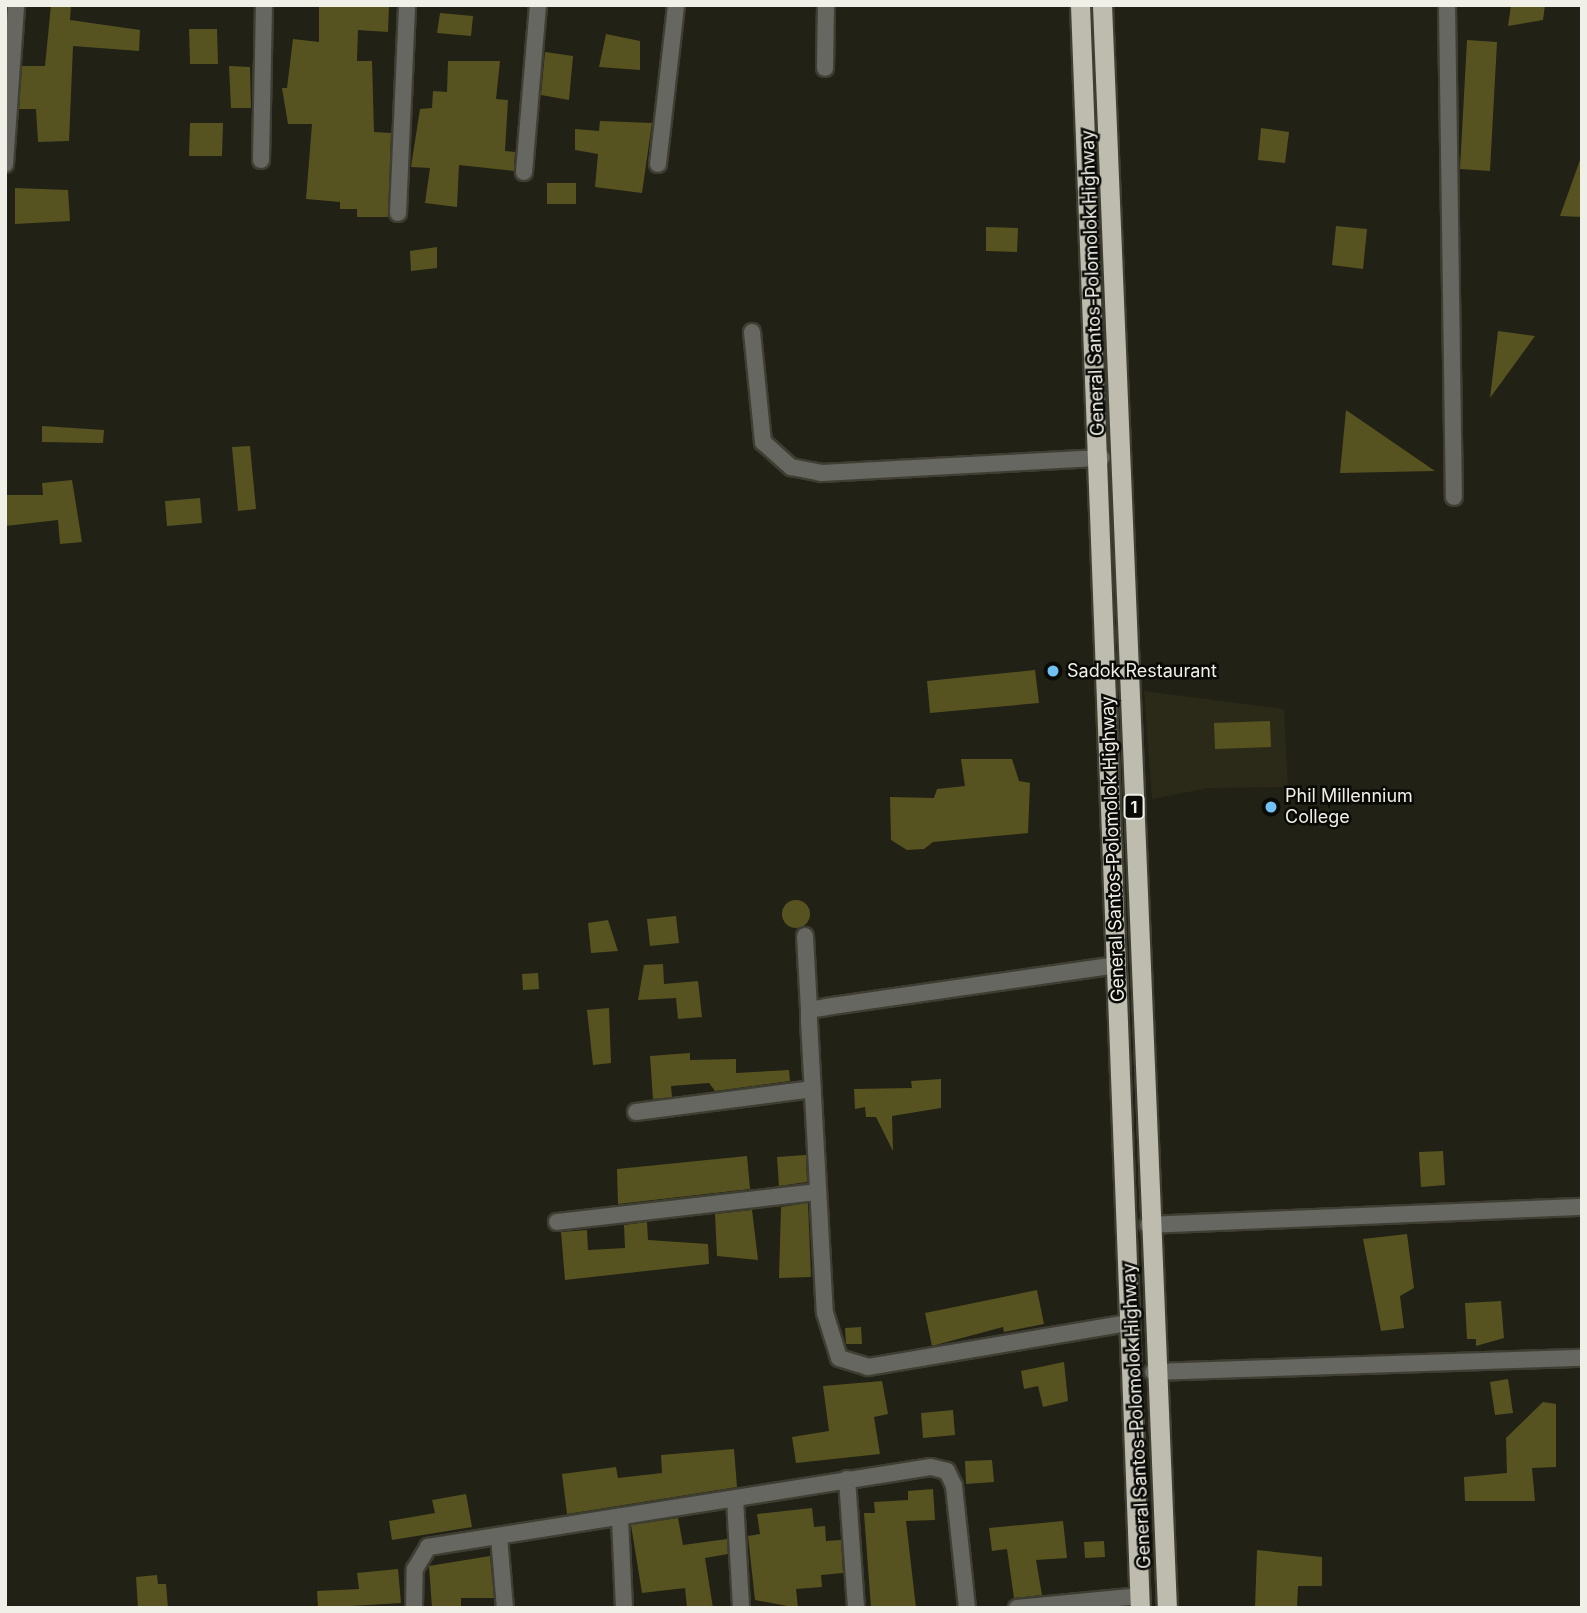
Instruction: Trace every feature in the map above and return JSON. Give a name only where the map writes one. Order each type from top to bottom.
[{"type":"highway","name":"1","points":[[1080,5],[1102,458],[1140,1602]]},
{"type":"highway","name":"General Santos-Polomolok Highway","points":[[1102,5],[1153,1372],[1167,1608]]},
{"type":"street","points":[[5,164],[16,5]]},
{"type":"street","points":[[261,160],[264,5]]},
{"type":"street","points":[[398,213],[407,5]]},
{"type":"street","points":[[524,172],[538,5]]},
{"type":"street","points":[[658,164],[676,5]]},
{"type":"street","points":[[825,68],[827,5]]},
{"type":"street","points":[[1447,5],[1454,497]]},
{"type":"street","points":[[752,332],[763,442],[791,467],[821,474],[1102,458]]},
{"type":"street","points":[[805,936],[816,1192],[825,1313],[834,1351],[845,1364],[868,1367],[1129,1323]]},
{"type":"street","points":[[809,1010],[1117,965]]},
{"type":"street","points":[[636,1112],[813,1089]]},
{"type":"street","points":[[557,1222],[816,1192]]},
{"type":"street","points":[[1148,1225],[1582,1207]]},
{"type":"street","points":[[1153,1372],[1582,1358]]},
{"type":"street","points":[[414,1608],[415,1569],[423,1551],[931,1467],[947,1471],[967,1608]]},
{"type":"street","points":[[847,1479],[856,1608]]},
{"type":"street","points":[[735,1499],[741,1608]]},
{"type":"street","points":[[620,1519],[624,1608]]},
{"type":"street","points":[[499,1537],[505,1608]]},
{"type":"street","points":[[1017,1608],[1140,1602]]},
{"type":"shaded area","points":[[1144,691],[1284,709],[1288,787],[1209,788],[1152,799]]},
{"type":"building","points":[[51,5],[71,5],[70,20],[140,30],[139,51],[73,46],[69,141],[38,142],[36,109],[19,109],[22,66],[45,66]]},
{"type":"building","points":[[319,5],[389,5],[388,32],[358,30],[357,61],[372,61],[374,132],[391,133],[388,217],[357,217],[357,209],[340,209],[340,202],[306,199],[312,124],[288,124],[282,88],[287,88],[293,39],[319,42]]},
{"type":"building","points":[[1511,5],[1545,5],[1543,20],[1508,26]]},
{"type":"building","points":[[440,13],[473,16],[471,36],[437,33]]},
{"type":"building","points":[[189,29],[217,29],[218,64],[190,64]]},
{"type":"building","points":[[606,34],[640,41],[640,70],[599,67]]},
{"type":"building","points":[[1467,40],[1497,42],[1490,171],[1460,169]]},
{"type":"building","points":[[545,52],[573,56],[569,100],[541,95]]},
{"type":"building","points":[[448,61],[500,61],[496,99],[508,100],[505,151],[515,152],[514,171],[459,165],[457,207],[425,203],[430,168],[411,167],[420,109],[432,108],[433,91],[447,92]]},
{"type":"building","points":[[229,66],[250,67],[251,108],[231,108]]},
{"type":"building","points":[[600,121],[652,123],[642,193],[595,187],[598,154],[575,150],[575,129],[599,131]]},
{"type":"building","points":[[190,123],[223,123],[222,156],[189,156]]},
{"type":"building","points":[[1261,128],[1289,132],[1285,163],[1258,160]]},
{"type":"building","points":[[1580,160],[1582,217],[1560,216]]},
{"type":"building","points":[[547,183],[576,183],[576,204],[547,204]]},
{"type":"building","points":[[15,188],[68,190],[70,221],[15,224]]},
{"type":"building","points":[[1336,226],[1367,229],[1363,269],[1332,265]]},
{"type":"building","points":[[986,227],[1018,228],[1017,252],[986,251]]},
{"type":"building","points":[[437,247],[437,268],[411,271],[410,251]]},
{"type":"building","points":[[1498,331],[1535,336],[1490,398]]},
{"type":"building","points":[[1346,410],[1435,471],[1340,473]]},
{"type":"building","points":[[42,426],[104,430],[103,443],[42,442]]},
{"type":"building","points":[[250,446],[256,509],[238,511],[232,447]]},
{"type":"building","points":[[72,480],[82,542],[60,544],[58,520],[5,526],[5,495],[43,495],[42,483]]},
{"type":"building","points":[[200,498],[202,523],[167,526],[165,501]]},
{"type":"building","points":[[1035,670],[1039,703],[930,713],[927,681]]},
{"type":"building","points":[[1270,721],[1271,747],[1215,749],[1214,723]]},
{"type":"building","points":[[961,759],[1012,759],[1019,781],[1030,783],[1028,833],[933,842],[924,849],[907,850],[891,840],[890,797],[934,798],[937,789],[965,786]]},
{"type":"building","points":[[796,900],[806,904],[810,914],[806,924],[796,928],[786,924],[782,914],[786,904]]},
{"type":"building","points":[[676,916],[679,943],[650,946],[647,919]]},
{"type":"building","points":[[608,920],[618,951],[591,953],[588,923]]},
{"type":"building","points":[[663,964],[664,984],[698,981],[702,1017],[678,1019],[676,998],[638,1000],[644,965]]},
{"type":"building","points":[[538,973],[539,989],[523,990],[522,974]]},
{"type":"building","points":[[609,1008],[611,1063],[593,1065],[587,1010]]},
{"type":"building","points":[[690,1053],[690,1060],[736,1059],[736,1073],[789,1070],[790,1081],[715,1091],[709,1083],[671,1086],[672,1097],[653,1099],[650,1056]]},
{"type":"building","points":[[941,1079],[941,1108],[892,1116],[893,1151],[876,1117],[866,1117],[865,1107],[855,1109],[854,1089],[912,1088],[911,1081]]},
{"type":"building","points":[[1443,1151],[1445,1185],[1421,1187],[1419,1152]]},
{"type":"building","points":[[806,1155],[807,1182],[779,1186],[777,1157]]},
{"type":"building","points":[[747,1156],[750,1189],[618,1204],[617,1169]]},
{"type":"building","points":[[808,1203],[811,1277],[779,1278],[781,1207]]},
{"type":"building","points":[[752,1210],[758,1260],[717,1256],[715,1214]]},
{"type":"building","points":[[647,1222],[648,1240],[708,1244],[709,1264],[565,1280],[561,1232],[587,1230],[588,1250],[625,1248],[624,1225]]},
{"type":"building","points":[[1407,1234],[1414,1288],[1400,1296],[1404,1328],[1381,1331],[1363,1239]]},
{"type":"building","points":[[1037,1290],[1044,1324],[1004,1332],[1003,1327],[932,1346],[925,1313]]},
{"type":"building","points":[[1501,1301],[1504,1338],[1476,1346],[1476,1339],[1467,1339],[1465,1303]]},
{"type":"building","points":[[861,1327],[862,1344],[846,1344],[845,1328]]},
{"type":"building","points":[[1064,1362],[1068,1401],[1043,1407],[1038,1386],[1024,1389],[1021,1371]]},
{"type":"building","points":[[1508,1379],[1513,1413],[1495,1415],[1490,1382]]},
{"type":"building","points":[[882,1381],[888,1414],[874,1417],[880,1454],[796,1463],[792,1437],[829,1431],[823,1386]]},
{"type":"building","points":[[1543,1402],[1556,1404],[1556,1467],[1532,1468],[1535,1501],[1465,1501],[1464,1477],[1507,1473],[1506,1438]]},
{"type":"building","points":[[953,1410],[955,1435],[923,1438],[921,1413]]},
{"type":"building","points":[[734,1449],[737,1487],[567,1514],[562,1474],[616,1467],[618,1478],[662,1473],[661,1455]]},
{"type":"building","points":[[992,1460],[994,1482],[966,1484],[965,1461]]},
{"type":"building","points":[[933,1489],[935,1520],[906,1521],[916,1608],[871,1608],[864,1513],[875,1513],[874,1502],[908,1500],[908,1491]]},
{"type":"building","points":[[466,1494],[472,1527],[392,1540],[389,1521],[435,1513],[432,1500]]},
{"type":"building","points":[[812,1508],[814,1527],[825,1526],[826,1541],[841,1540],[843,1573],[821,1575],[822,1587],[796,1589],[798,1608],[755,1600],[748,1536],[760,1534],[757,1514]]},
{"type":"building","points":[[678,1518],[683,1545],[727,1539],[728,1554],[705,1558],[713,1608],[687,1608],[685,1588],[642,1593],[631,1525]]},
{"type":"building","points":[[1063,1521],[1067,1558],[1036,1560],[1042,1595],[1014,1598],[1007,1549],[992,1551],[989,1528]]},
{"type":"building","points":[[1104,1541],[1105,1557],[1085,1558],[1084,1542]]},
{"type":"building","points":[[1257,1550],[1322,1557],[1322,1586],[1298,1586],[1297,1608],[1255,1608]]},
{"type":"building","points":[[490,1556],[494,1598],[461,1598],[461,1608],[432,1608],[429,1566]]},
{"type":"building","points":[[398,1569],[401,1603],[318,1608],[317,1591],[359,1589],[357,1573]]},
{"type":"building","points":[[157,1575],[158,1584],[166,1584],[168,1608],[138,1608],[136,1577]]},
{"type":"place","name":"Sadok Restaurant","points":[[1053,671]]},
{"type":"place","name":"Phil Millennium College","points":[[1271,807]]}]
